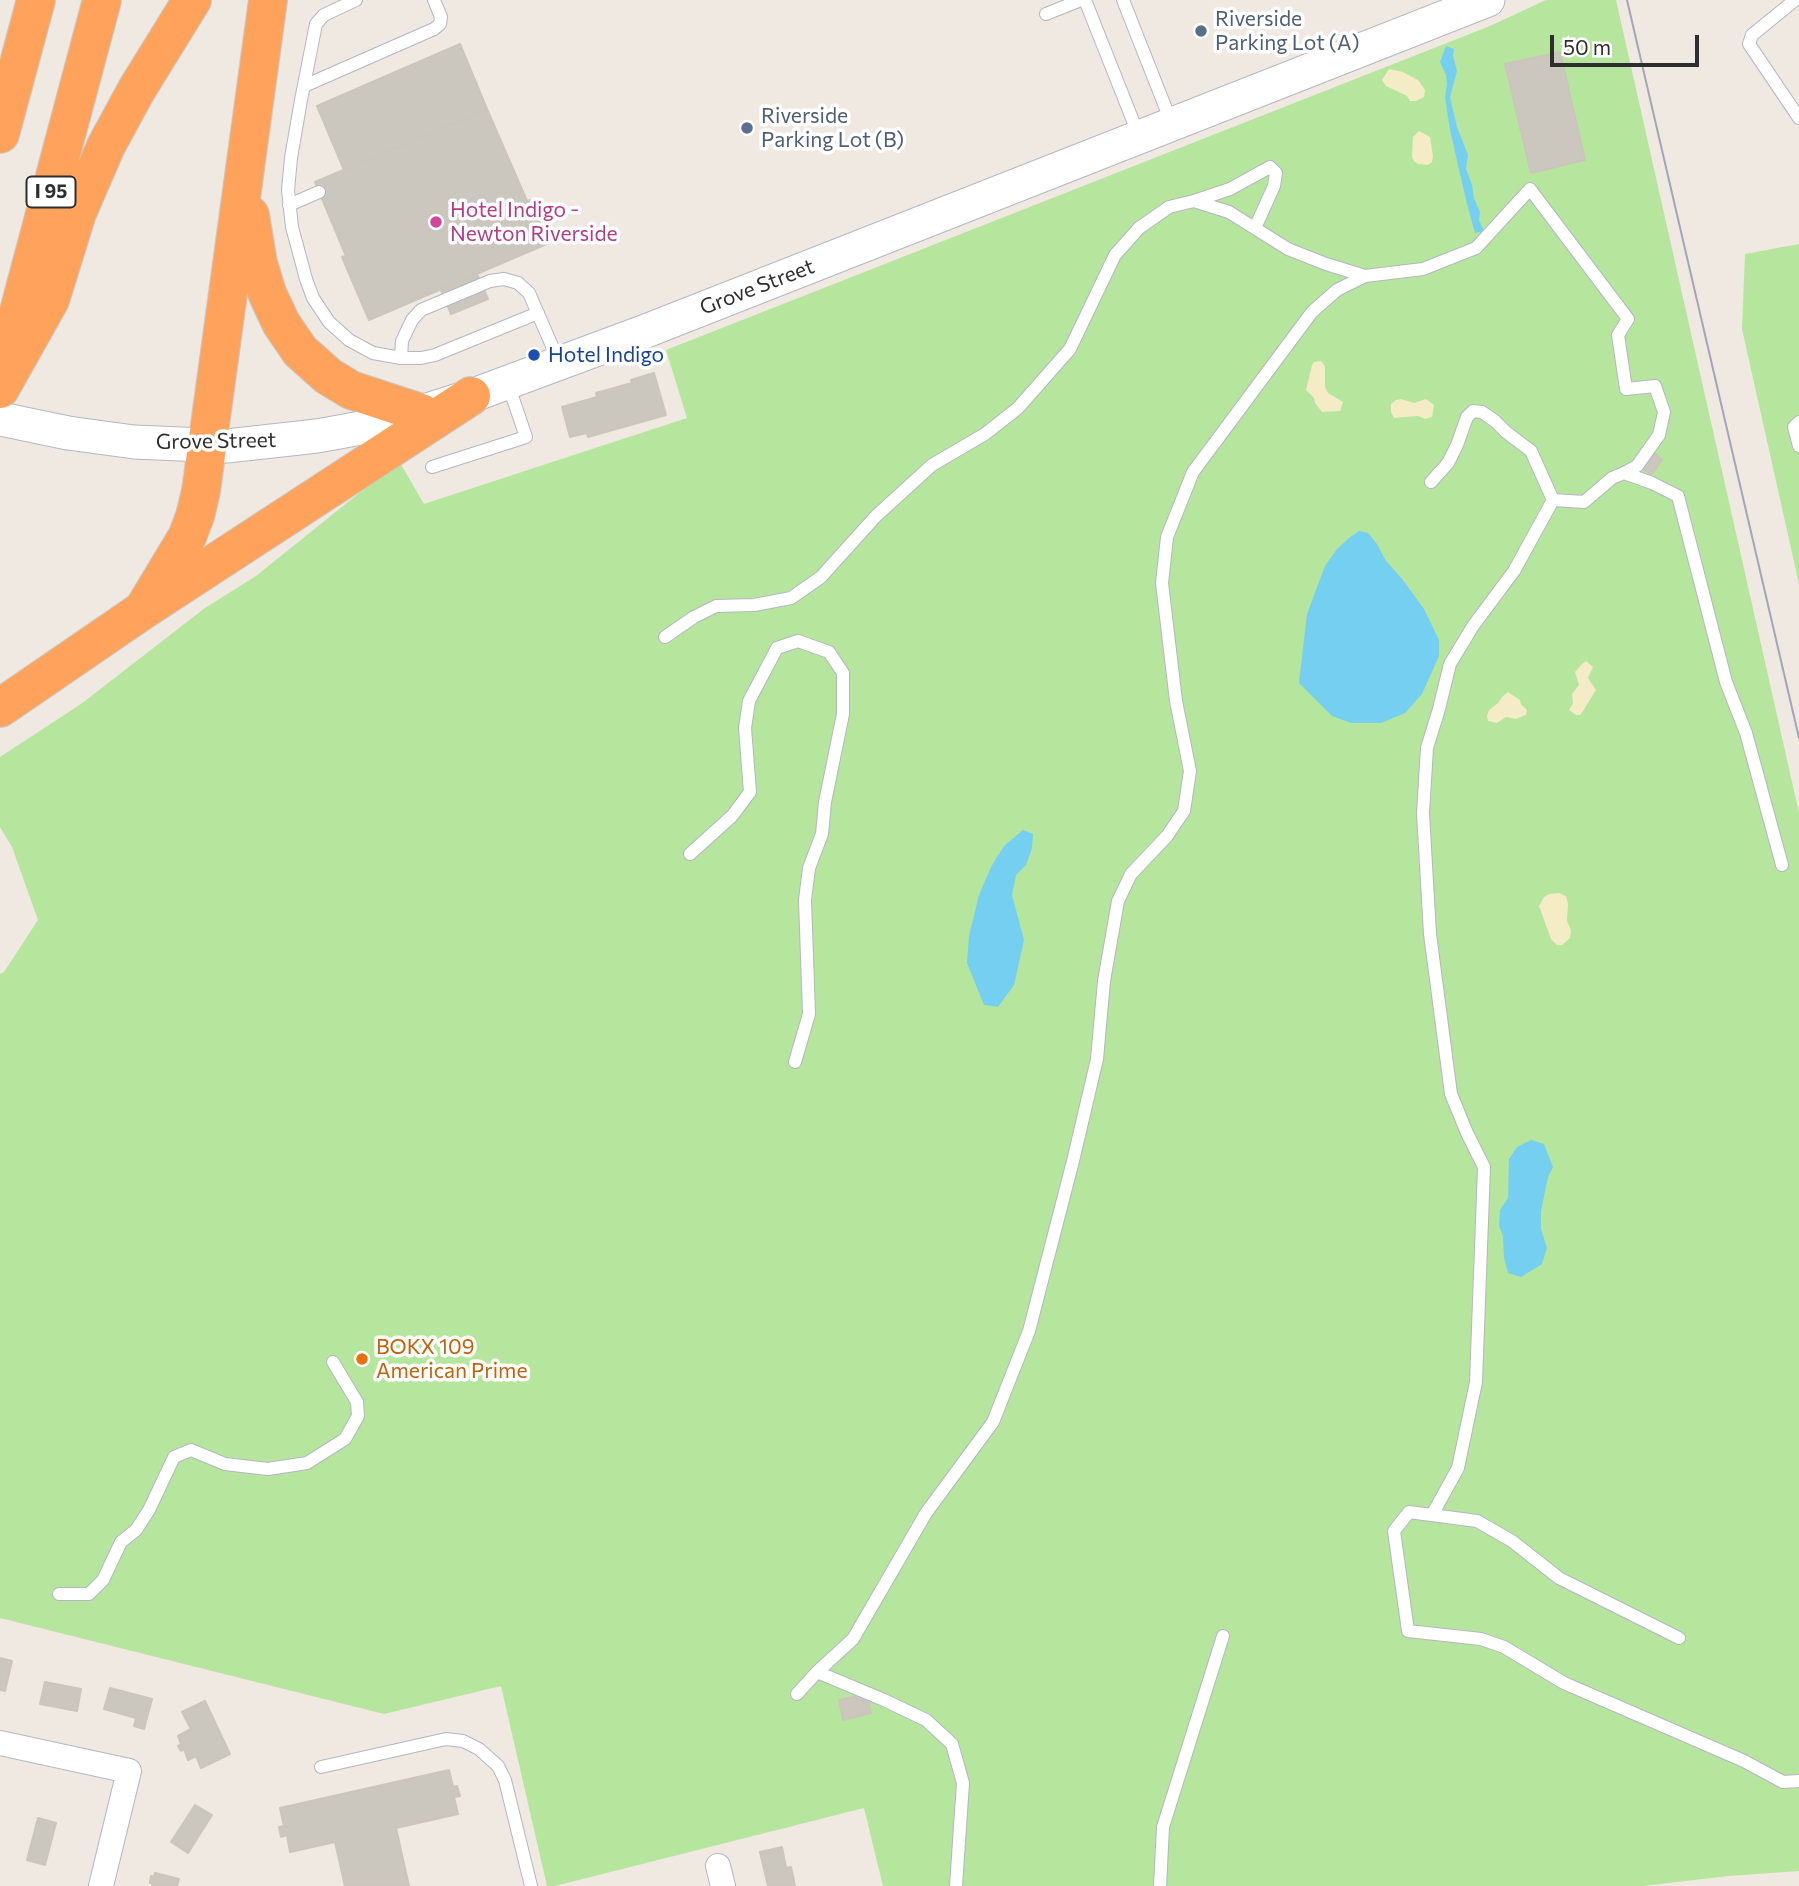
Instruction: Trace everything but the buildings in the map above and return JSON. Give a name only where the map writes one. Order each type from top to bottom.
[{"type":"highway","points":[[0,134],[36,0]]},
{"type":"highway","name":"I 95","points":[[0,386],[102,0]]},
{"type":"highway","points":[[0,386],[50,300],[77,213],[112,134],[192,0]]},
{"type":"highway","points":[[144,610],[180,551],[190,531],[198,504],[269,6]]},
{"type":"highway","points":[[244,167],[252,231],[262,278],[273,309],[290,338],[313,364],[359,394],[421,412]]},
{"type":"highway","points":[[0,708],[144,610],[471,397]]},
{"type":"main road","name":"Grove Street","points":[[0,419],[68,433],[134,442],[208,445],[306,437],[361,428],[421,412],[471,397],[559,364],[1488,0]]},
{"type":"street","points":[[0,1743],[129,1771],[101,1886]]},
{"type":"lane","points":[[356,0],[327,13],[318,20],[315,27],[290,166],[288,190],[292,227],[313,298],[324,316],[344,336],[380,355],[401,358],[435,355],[538,313]]},
{"type":"lane","points":[[303,86],[434,29],[440,24],[441,17],[434,0]]},
{"type":"lane","points":[[1046,14],[1083,0],[1140,137]]},
{"type":"lane","points":[[1123,0],[1172,124]]},
{"type":"lane","points":[[1795,0],[1752,35],[1749,44],[1799,118]]},
{"type":"lane","points":[[665,638],[694,617],[716,606],[754,605],[791,598],[821,577],[876,516],[932,465],[985,434],[1018,408],[1070,349],[1115,255],[1139,229],[1169,207],[1230,189],[1270,167],[1276,173],[1274,186],[1255,228]]},
{"type":"lane","points":[[797,1694],[853,1639],[926,1513],[993,1422],[1028,1331],[1097,1059],[1104,981],[1118,901],[1131,874],[1167,836],[1184,811],[1190,771],[1177,701],[1162,583],[1167,537],[1194,472],[1312,312],[1337,290],[1365,276],[1423,269],[1476,248],[1530,189],[1628,319],[1618,335],[1626,389],[1655,386],[1664,412],[1659,435],[1637,466],[1612,478],[1584,502],[1553,500]]},
{"type":"lane","points":[[289,205],[319,192]]},
{"type":"lane","points":[[1194,201],[1229,212],[1288,249],[1365,276]]},
{"type":"lane","points":[[401,358],[402,341],[416,314],[490,281],[504,279],[518,283],[529,293],[559,364]]},
{"type":"lane","points":[[432,467],[526,438],[508,383]]},
{"type":"lane","points":[[1431,482],[1448,463],[1467,417],[1473,411],[1482,412],[1531,451],[1553,500]]},
{"type":"lane","points":[[1799,422],[1794,427],[1799,446]]},
{"type":"lane","points":[[1624,473],[1678,496],[1726,682],[1746,733],[1782,865]]},
{"type":"lane","points":[[1432,1515],[1458,1468],[1476,1382],[1484,1167],[1451,1094],[1449,1080],[1430,934],[1423,813],[1426,748],[1450,664],[1473,626],[1514,571],[1553,500]]},
{"type":"lane","points":[[690,854],[732,817],[750,792],[745,728],[749,701],[777,648],[797,641],[829,652],[843,673],[843,714],[824,802],[822,834],[809,867],[805,900],[809,1014],[795,1062]]},
{"type":"lane","points":[[60,1594],[89,1594],[103,1580],[121,1542],[136,1530],[149,1510],[174,1457],[191,1450],[225,1464],[268,1469],[307,1463],[345,1439],[358,1416],[357,1402],[333,1362]]},
{"type":"lane","points":[[1679,1638],[1559,1578],[1513,1541],[1477,1521],[1409,1512],[1394,1531],[1408,1631],[1481,1639],[1504,1647],[1564,1683],[1744,1761],[1783,1782],[1799,1781]]},
{"type":"lane","points":[[1160,1886],[1163,1828],[1223,1636]]},
{"type":"lane","points":[[817,1672],[926,1720],[952,1744],[963,1783],[956,1886]]},
{"type":"lane","points":[[321,1767],[436,1740],[471,1744],[498,1766],[505,1780],[531,1886]]},
{"type":"green space","points":[[1546,0],[1616,0],[1799,813],[1799,1871],[1643,1886],[883,1886],[864,1808],[547,1886],[501,1686],[384,1714],[0,1618],[0,974],[4,972],[38,920],[12,847],[0,827],[0,757],[81,704],[205,608],[256,576],[399,461],[424,504],[687,418],[666,350],[1490,26]]},
{"type":"green space","points":[[1799,244],[1799,584],[1742,329],[1745,254]]},
{"type":"sand","points":[[1389,69],[1403,72],[1418,80],[1425,90],[1424,97],[1410,101],[1407,96],[1386,86],[1382,80]]},
{"type":"sand","points":[[1419,131],[1430,137],[1433,156],[1428,165],[1418,164],[1412,157],[1413,137]]},
{"type":"sand","points":[[1321,361],[1325,366],[1325,387],[1328,393],[1343,402],[1340,411],[1322,412],[1306,390],[1312,365]]},
{"type":"sand","points":[[1401,399],[1414,403],[1426,399],[1434,405],[1432,417],[1394,418],[1391,404]]},
{"type":"sand","points":[[1586,661],[1593,667],[1588,678],[1596,690],[1580,715],[1576,715],[1569,710],[1573,703],[1572,694],[1579,685],[1575,672]]},
{"type":"sand","points":[[1508,692],[1520,700],[1527,710],[1526,715],[1516,719],[1506,717],[1497,723],[1488,721],[1489,710]]},
{"type":"sand","points":[[1559,893],[1566,896],[1567,921],[1571,930],[1570,938],[1562,945],[1557,945],[1551,939],[1539,906],[1544,897]]},
{"type":"water","points":[[1446,46],[1454,49],[1457,71],[1450,97],[1457,127],[1468,155],[1466,169],[1484,231],[1475,233],[1450,130],[1445,97],[1446,75],[1440,62]]},
{"type":"water","points":[[1359,531],[1368,533],[1377,544],[1386,561],[1424,609],[1439,640],[1439,656],[1422,694],[1405,713],[1381,723],[1351,723],[1332,716],[1299,683],[1307,614],[1325,566],[1337,549]]},
{"type":"water","points":[[1023,830],[1033,834],[1032,848],[1026,865],[1016,875],[1012,895],[1024,940],[1014,985],[998,1007],[984,1005],[967,963],[969,936],[979,895],[991,867],[1004,846]]},
{"type":"water","points":[[1531,1140],[1544,1144],[1553,1167],[1548,1177],[1541,1211],[1541,1229],[1547,1248],[1542,1264],[1521,1277],[1508,1273],[1499,1226],[1500,1210],[1508,1198],[1509,1159],[1517,1147]]},
{"type":"tram line","points":[[1627,0],[1799,738]]},
{"type":"place","name":"Riverside Parking Lot (A)","points":[[1201,31]]},
{"type":"place","name":"Riverside Parking Lot (B)","points":[[747,128]]},
{"type":"place","name":"Hotel Indigo - Newton Riverside","points":[[436,222]]},
{"type":"place","name":"Hotel Indigo","points":[[534,355]]},
{"type":"place","name":"BOKX 109 American Prime","points":[[362,1359]]}]
